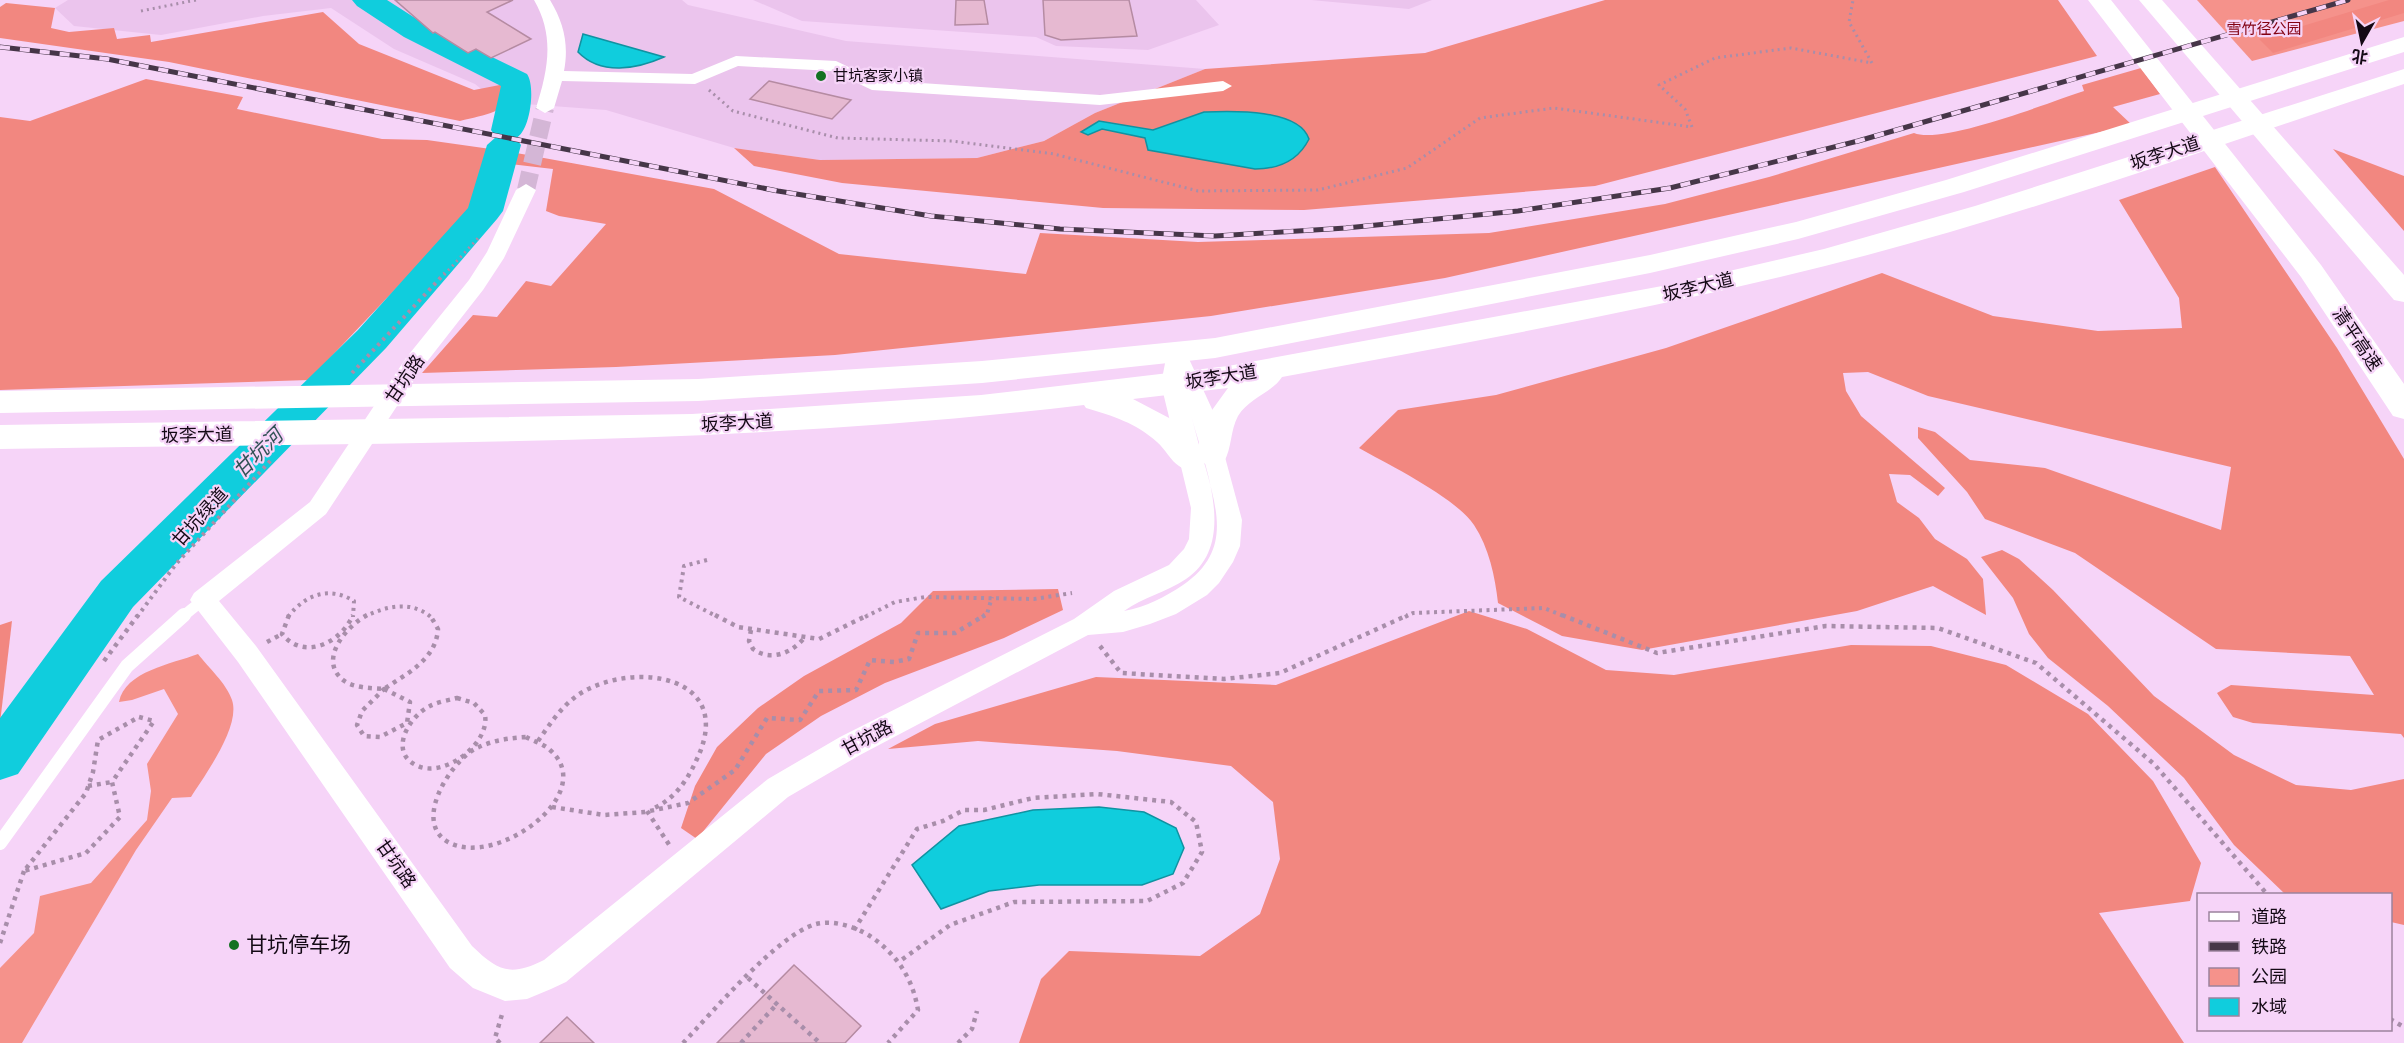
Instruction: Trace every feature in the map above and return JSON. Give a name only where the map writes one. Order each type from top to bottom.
[{"type":"main road","name":"清平高速","points":[[2099,0],[2311,271],[2404,408]]},
{"type":"main road","points":[[2150,0],[2404,293]]},
{"type":"main road","name":"坂李大道","points":[[0,402],[698,390],[852,382],[993,371],[1215,348],[1435,308],[1639,267],[1798,230],[1955,186],[2404,44]]},
{"type":"main road","name":"坂李大道","points":[[0,437],[546,429],[838,417],[1065,397],[1182,383],[1284,367],[1673,293],[1826,257],[1984,212],[2404,76]]},
{"type":"main road","points":[[1065,397],[1123,405],[1146,415],[1201,456],[1214,435],[1225,408],[1255,381],[1284,367]]},
{"type":"street","points":[[542,0],[555,21],[555,76],[545,108]]},
{"type":"street","points":[[555,76],[695,79],[736,61],[837,66],[872,85],[1100,100],[1223,86]]},
{"type":"street","name":"甘坑路","points":[[526,190],[496,253],[476,285],[414,363],[318,508],[203,600],[247,654],[461,957],[477,973],[496,985],[515,987],[533,983],[555,971],[778,788],[850,746],[1083,626]]},
{"type":"street","points":[[1083,626],[1133,620],[1161,610],[1194,591],[1219,568],[1228,549],[1230,528],[1227,504],[1201,456],[1176,353]]},
{"type":"lane","points":[[0,843],[127,666],[165,630],[203,600]]},
{"type":"path","points":[[141,11],[195,0]]},
{"type":"path","points":[[695,79],[733,111],[838,138],[952,141],[1054,154],[1198,191],[1318,190],[1407,168],[1480,118],[1554,108],[1692,127],[1685,109],[1659,85],[1715,58],[1791,48],[1872,63],[1849,22],[1853,0]]},
{"type":"path","points":[[347,379],[487,229]]},
{"type":"path","name":"甘坑绿道","points":[[100,667],[146,601],[176,564],[274,457]]},
{"type":"path","points":[[707,560],[684,566],[681,572],[679,597],[738,627],[819,639],[895,602],[925,597],[1034,599],[1072,593]]},
{"type":"path","points":[[349,627],[329,642],[310,648],[293,646],[282,634],[283,625],[296,607],[318,595],[340,592],[354,602],[354,618],[349,627],[334,651],[333,665],[338,676],[350,684],[384,689],[407,697],[411,702],[412,708],[407,723],[401,747],[404,757],[412,764],[424,768],[438,767],[466,755],[485,744],[506,738],[526,737],[538,741],[556,753],[562,767],[562,784],[552,807],[542,820],[523,835],[501,844],[479,849],[459,846],[444,837],[435,823],[433,806],[438,788],[450,770],[466,755],[476,745],[486,722],[484,712],[478,705],[457,698],[430,706],[407,723],[380,737],[372,738],[359,731],[357,725],[362,711],[384,689],[416,668],[428,656],[435,643],[438,630],[435,619],[427,611],[416,606],[401,605],[368,614],[349,627]]},
{"type":"path","points":[[552,807],[604,815],[645,812],[688,802],[735,771],[767,718],[800,720],[819,691],[856,690],[870,660],[904,662],[909,659],[918,633],[955,633],[987,614],[992,597]]},
{"type":"path","points":[[1083,626],[1121,673],[1224,679],[1280,673],[1413,613],[1544,608],[1657,653],[1826,626],[1938,628],[2036,663],[2154,764],[2266,893]]},
{"type":"path","points":[[751,630],[748,640],[750,645],[766,655],[786,655],[801,645],[805,637]]},
{"type":"path","points":[[538,741],[569,702],[588,689],[622,678],[655,677],[683,684],[701,700],[710,721],[708,740],[679,791],[663,804],[645,812]]},
{"type":"path","points":[[0,943],[24,871],[86,793],[98,740],[139,717],[154,721],[112,782],[88,786]]},
{"type":"path","points":[[24,871],[86,853],[120,817],[112,782]]},
{"type":"path","points":[[854,930],[917,829],[943,821],[964,810],[984,810],[1033,798],[1097,794],[1171,802],[1196,822],[1202,852],[1183,883],[1147,901],[1014,902],[950,925],[900,961]]},
{"type":"path","points":[[645,812],[684,865]]},
{"type":"path","points":[[683,1043],[775,950],[816,924],[844,925],[875,939],[900,961],[915,986],[918,1010],[888,1043]]},
{"type":"path","points":[[748,978],[820,1043]]},
{"type":"path","points":[[500,1043],[495,1038],[503,1009],[515,987]]},
{"type":"path","points":[[741,1043],[777,1004]]},
{"type":"path","points":[[958,1043],[973,1031],[977,1021],[977,1011]]},
{"type":"shaded area","name":"甘坑客家小镇","points":[[68,0],[682,0],[688,5],[846,41],[1205,69],[1095,113],[1044,141],[977,158],[820,160],[734,148],[606,110],[497,102],[475,84],[394,49],[331,8],[263,16],[161,35],[74,26],[55,8]]},
{"type":"shaded area","points":[[753,0],[1196,0],[1219,25],[1148,50],[1056,46],[1036,37],[802,21]]},
{"type":"shaded area","points":[[1311,0],[1432,0],[1409,9]]},
{"type":"shaded area","points":[[1605,0],[2058,0],[2097,56],[1595,186],[1304,210],[1103,208],[842,183],[754,166],[734,148],[820,160],[977,158],[1044,141],[1095,113],[1205,69],[1425,53]]},
{"type":"shaded area","points":[[2389,0],[2404,0],[2404,13],[2273,53],[2259,39]]},
{"type":"shaded area","points":[[6,3],[55,8],[51,28],[69,32],[114,28],[117,39],[150,35],[151,42],[323,12],[359,44],[474,90],[510,83],[509,94],[501,107],[494,111],[460,121],[169,62],[0,38],[0,7]]},
{"type":"shaded area","points":[[2141,68],[2160,94],[2113,107],[2132,125],[1445,278],[1211,316],[835,355],[616,367],[422,373],[473,315],[497,317],[526,281],[551,286],[606,224],[559,216],[546,211],[553,169],[492,162],[480,200],[309,380],[0,390],[0,117],[30,121],[146,79],[243,97],[237,109],[382,139],[427,140],[511,152],[714,189],[839,254],[1026,274],[1040,233],[1198,242],[1489,233],[1665,204],[1769,177],[1914,133],[1928,135],[1948,133],[1997,121],[2084,91],[2082,85]]},
{"type":"shaded area","points":[[2333,149],[2404,176],[2404,231]]},
{"type":"shaded area","points":[[2215,167],[2337,348],[2404,459],[2404,738],[2401,734],[2253,723],[2233,717],[2217,693],[2231,685],[2374,695],[2350,656],[2216,649],[2075,553],[1985,519],[1967,492],[1918,438],[1918,427],[1935,432],[1970,460],[2045,468],[2221,530],[2231,467],[1928,396],[1868,372],[1843,373],[1846,391],[1861,416],[1945,488],[1938,496],[1910,475],[1889,474],[1897,502],[1919,518],[1935,539],[1967,559],[1983,579],[1986,615],[1933,586],[1857,611],[1642,650],[1562,636],[1498,603],[1487,553],[1474,525],[1465,514],[1421,482],[1359,448],[1398,410],[1496,395],[1666,348],[1882,273],[1993,316],[2098,331],[2182,328],[2179,298],[2119,200]]},
{"type":"shaded area","points":[[2002,550],[2019,559],[2053,590],[2154,696],[2234,755],[2296,785],[2351,790],[2404,779],[2404,925],[2392,922],[2392,893],[2284,893],[2234,845],[2184,778],[2108,706],[2048,658],[2029,634],[2013,598],[1981,557]]},
{"type":"shaded area","points":[[1058,589],[1063,610],[1004,638],[885,683],[821,716],[766,754],[697,839],[681,828],[695,786],[717,747],[758,708],[804,676],[901,623],[933,591]]},
{"type":"shaded area","points":[[1469,611],[1527,629],[1606,670],[1674,675],[1851,645],[1931,646],[2006,665],[2088,714],[2153,781],[2201,863],[2190,901],[2099,913],[2184,1043],[1019,1043],[1041,979],[1069,951],[1200,956],[1260,914],[1280,859],[1273,802],[1231,766],[1117,751],[978,741],[888,749],[935,724],[1096,677],[1276,685]]},
{"type":"shaded area","points":[[12,621],[0,723],[0,625]]},
{"type":"green space","name":"雪竹径公园","points":[[2197,0],[2404,0],[2404,21],[2252,61]]},
{"type":"green space","points":[[198,654],[222,682],[232,700],[231,723],[220,750],[191,797],[172,798],[136,850],[22,1043],[0,1043],[0,968],[34,933],[40,896],[91,883],[147,820],[151,791],[147,764],[178,714],[164,689],[119,702],[123,691],[130,683],[151,670]]},
{"type":"water","points":[[583,34],[664,57],[631,67],[597,65],[578,52]]},
{"type":"water","points":[[1204,112],[1246,112],[1279,117],[1303,129],[1309,139],[1305,147],[1287,162],[1255,169],[1148,150],[1145,138],[1102,129],[1088,135],[1081,132],[1099,121],[1153,130]]},
{"type":"water","points":[[1099,807],[1144,812],[1176,828],[1184,848],[1173,874],[1142,885],[1039,885],[989,891],[941,909],[912,865],[959,826],[1033,810]]},
{"type":"building","points":[[395,0],[513,0],[487,12],[531,39],[491,58],[476,49],[468,53],[435,32],[433,33]]},
{"type":"building","points":[[956,0],[984,0],[988,24],[955,25]]},
{"type":"building","points":[[1043,0],[1129,0],[1137,36],[1061,40],[1045,35]]},
{"type":"building","points":[[769,81],[851,100],[832,119],[750,99]]},
{"type":"building","points":[[794,965],[861,1026],[845,1043],[717,1043]]},
{"type":"building","points":[[567,1017],[594,1043],[540,1043]]},
{"type":"waterway","name":"甘坑河","points":[[367,0],[415,31],[516,81],[517,91],[508,130]]},
{"type":"waterway","name":"甘坑河","points":[[0,758],[117,594],[372,339],[485,211],[504,145]]},
{"type":"tunnel","points":[[526,190],[545,108]]},
{"type":"railway","points":[[0,47],[107,59],[778,191],[931,216],[1060,229],[1215,236],[1346,228],[1518,211],[1670,188],[1858,141],[2348,0]]},
{"type":"place","name":"甘坑客家小镇","points":[[821,76]]},
{"type":"place","name":"甘坑停车场","points":[[234,945]]}]
